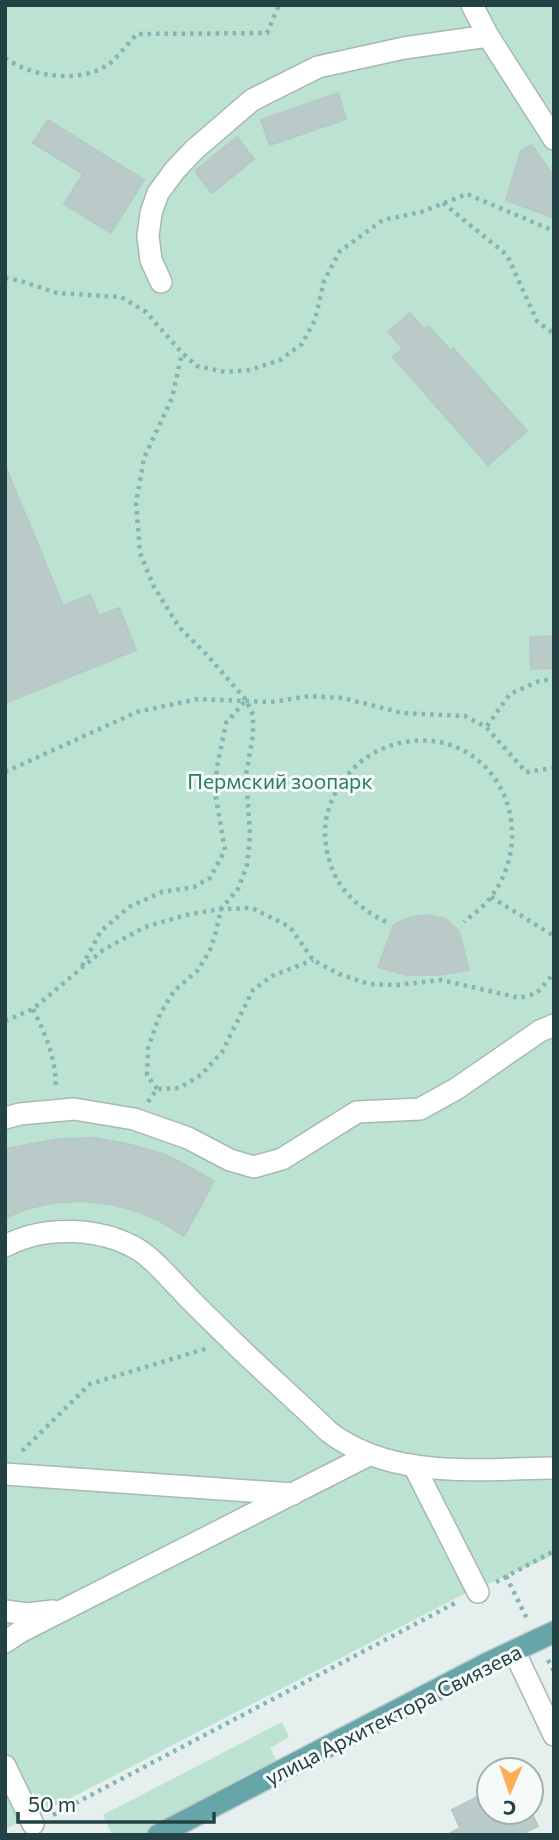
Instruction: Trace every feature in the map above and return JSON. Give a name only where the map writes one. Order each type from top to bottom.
[{"type":"main road","name":"улица Архитектора Свиязева","points":[[158,1835],[476,1669],[554,1632]]},
{"type":"street","points":[[472,5],[488,36],[554,139]]},
{"type":"street","points":[[161,282],[151,260],[148,236],[151,213],[158,193],[194,150],[252,100],[318,67],[404,48],[488,36]]},
{"type":"street","points":[[5,1118],[74,1109],[134,1119],[188,1138],[230,1160],[254,1167],[282,1158],[357,1112],[420,1109],[456,1089],[540,1031],[554,1026]]},
{"type":"street","points":[[5,1246],[19,1239],[56,1231],[76,1231],[121,1242],[139,1250],[158,1265],[232,1341],[329,1432],[345,1444],[369,1455],[414,1466],[445,1469],[554,1468]]},
{"type":"street","points":[[5,1642],[369,1455]]},
{"type":"street","points":[[10,1466],[295,1494]]},
{"type":"street","points":[[414,1466],[478,1592]]},
{"type":"street","points":[[5,1611],[27,1614],[69,1608]]},
{"type":"street","points":[[514,1651],[554,1735]]},
{"type":"street","points":[[5,1766],[33,1824]]},
{"type":"path","points":[[5,58],[47,76],[79,76],[107,66],[137,34],[267,33],[279,5]]},
{"type":"path","points":[[5,278],[57,293],[121,297],[146,312],[197,366],[225,372],[250,370],[280,360],[302,344],[315,320],[324,281],[340,251],[383,220],[421,212],[467,194],[554,230]]},
{"type":"path","points":[[443,203],[507,255],[537,321],[554,334]]},
{"type":"path","points":[[157,1090],[147,1075],[148,1048],[160,1014],[174,991],[198,970],[210,950],[221,909],[238,889],[247,865],[250,835],[246,775],[253,735],[253,715],[246,700],[208,656],[179,628],[154,587],[141,553],[136,503],[144,458],[172,398],[182,353]]},
{"type":"path","points":[[486,727],[510,694],[539,681],[554,679]]},
{"type":"path","points":[[5,772],[137,712],[198,699],[271,702],[310,696],[343,698],[402,713],[465,716],[486,727],[526,772],[554,768]]},
{"type":"path","points":[[80,970],[101,931],[129,907],[162,891],[194,887],[210,878],[225,849],[215,792],[217,767],[226,723],[246,700]]},
{"type":"path","points":[[386,922],[368,914],[340,886],[331,869],[325,830],[335,792],[360,761],[376,751],[414,741],[453,747],[470,756],[486,768],[507,801],[513,839],[507,868],[491,897],[464,922]]},
{"type":"path","points":[[491,897],[554,936]]},
{"type":"path","points":[[5,1021],[33,1009],[103,950],[145,927],[186,915],[221,909],[253,908],[290,927],[313,960],[339,974],[369,984],[397,985],[441,979],[520,998],[537,993],[554,973]]},
{"type":"path","points":[[134,1119],[157,1090],[178,1088],[201,1075],[222,1052],[253,990],[272,976],[313,960]]},
{"type":"path","points":[[33,1009],[47,1038],[56,1069],[56,1110]]},
{"type":"path","points":[[10,1466],[90,1384],[232,1341]]},
{"type":"path","points":[[33,1824],[554,1551]]},
{"type":"green space","name":"Пермский зоопарк","points":[[5,5],[554,5],[554,1555],[456,1598],[67,1800],[5,1829]]},
{"type":"green space","points":[[282,1722],[289,1737],[270,1748],[279,1766],[142,1835],[112,1835],[103,1815]]},
{"type":"building","points":[[338,93],[346,119],[270,145],[261,120]]},
{"type":"building","points":[[48,120],[144,180],[111,233],[64,204],[83,174],[33,143]]},
{"type":"building","points":[[237,137],[254,159],[212,193],[195,171]]},
{"type":"building","points":[[532,145],[554,177],[554,218],[506,200],[521,151]]},
{"type":"building","points":[[410,313],[424,329],[428,326],[450,350],[453,348],[527,431],[488,465],[393,357],[403,348],[388,332]]},
{"type":"building","points":[[5,465],[63,606],[90,595],[99,616],[119,608],[136,650],[5,703]]},
{"type":"building","points":[[554,636],[554,668],[531,669],[530,637]]},
{"type":"building","points":[[426,915],[446,919],[459,932],[469,970],[438,975],[407,975],[378,967],[394,925],[409,918]]},
{"type":"building","points":[[95,1138],[160,1153],[214,1181],[184,1236],[158,1220],[133,1210],[82,1201],[52,1203],[26,1209],[5,1218],[5,1149],[58,1139]]},
{"type":"building","points":[[475,1798],[475,1826],[538,1826],[520,1835],[447,1835],[460,1828],[452,1810]]}]
